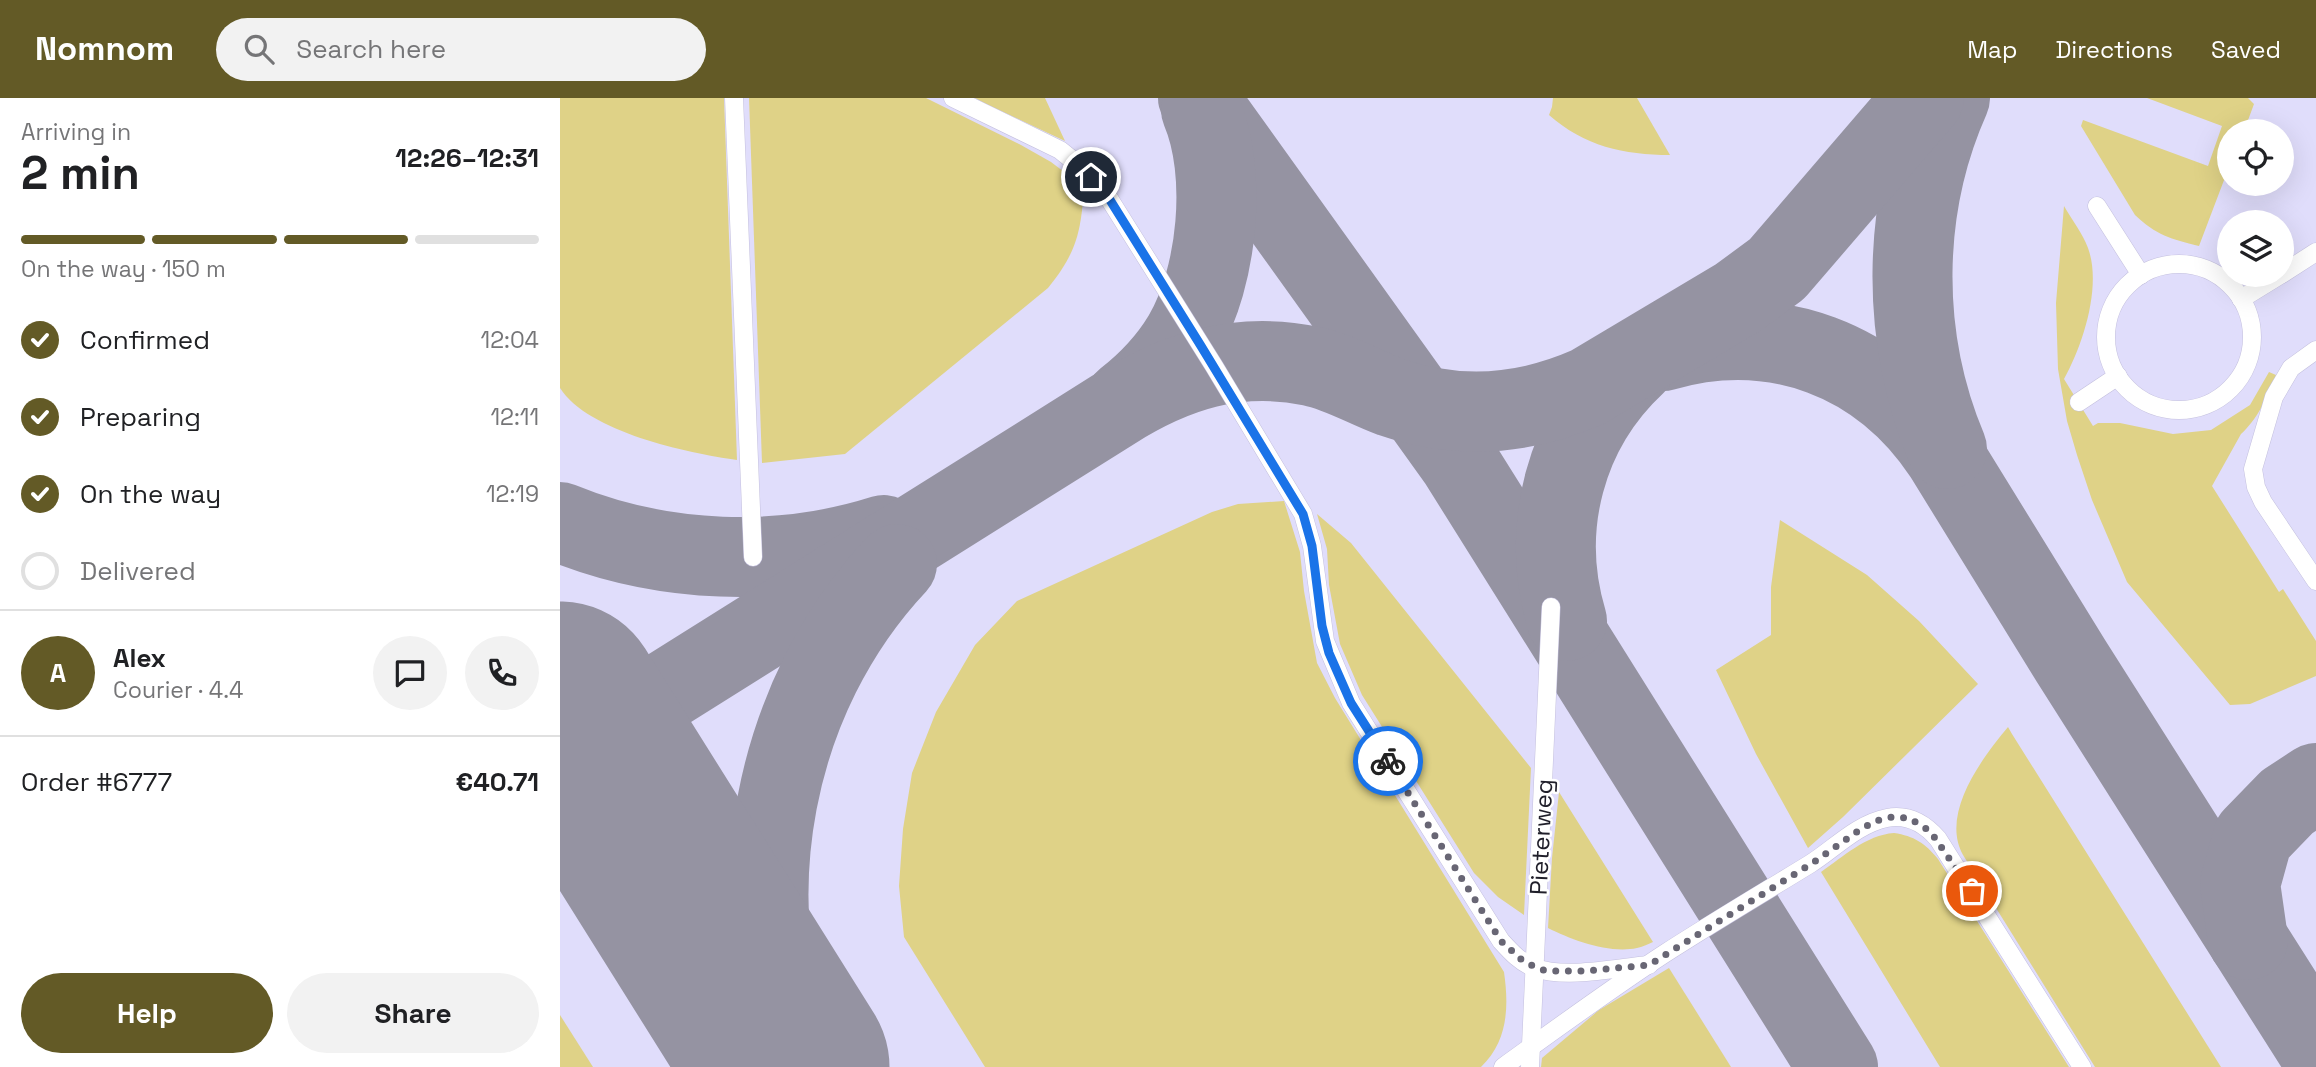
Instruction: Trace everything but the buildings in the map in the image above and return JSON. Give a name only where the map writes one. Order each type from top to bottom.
[{"type":"lane","points":[[734,98],[753,557]]},
{"type":"lane","points":[[953,98],[1060,150],[1086,172],[1110,200],[1303,514],[1312,546],[1325,642],[1351,703],[1501,941],[1516,957],[1535,968],[1562,971],[1649,965]]},
{"type":"lane","points":[[2097,206],[2141,275]]},
{"type":"lane","points":[[2294,266],[2316,252]]},
{"type":"lane","points":[[2192,265],[2209,270],[2224,279],[2241,299],[2251,324],[2249,359],[2237,382],[2217,400],[2193,409],[2167,409],[2150,404],[2135,395],[2118,376],[2108,351],[2106,333],[2109,316],[2127,286],[2141,275],[2158,267],[2192,265]]},
{"type":"lane","points":[[2241,299],[2260,287]]},
{"type":"lane","points":[[2316,349],[2291,368],[2274,397],[2252,469],[2263,502],[2316,581]]},
{"type":"lane","points":[[2079,402],[2118,376]]},
{"type":"lane","name":"Pieterweg","points":[[1530,1067],[1551,607]]},
{"type":"lane","points":[[1503,1067],[1649,965],[1814,862],[1858,831],[1884,818],[1909,818],[1923,825],[1938,839],[2082,1067]]},
{"type":"shaded area","points":[[560,98],[2316,98],[2316,1067],[560,1067]]},
{"type":"shaded area","points":[[560,98],[724,98],[737,460],[666,446],[615,428],[592,417],[560,388]]},
{"type":"shaded area","points":[[749,98],[926,98],[1021,145],[1051,162],[1084,187],[1076,241],[1048,288],[845,454],[762,463]]},
{"type":"shaded area","points":[[975,98],[1045,98],[1065,141],[984,103]]},
{"type":"shaded area","points":[[1553,98],[1637,98],[1670,155],[1621,151],[1576,134],[1549,115]]},
{"type":"shaded area","points":[[2147,98],[2248,98],[2254,104],[2248,119],[2217,119],[2217,124]]},
{"type":"shaded area","points":[[2083,120],[2208,166],[2217,140],[2218,196],[2199,246],[2164,235],[2135,215],[2081,126]]},
{"type":"shaded area","points":[[2064,206],[2088,248],[2093,280],[2084,333],[2064,379],[2093,426],[2098,423],[2120,423],[2173,434],[2211,430],[2250,405],[2269,372],[2276,375],[2262,407],[2241,434],[2212,486],[2279,592],[2283,589],[2316,641],[2316,676],[2250,704],[2230,705],[2127,582],[2092,500],[2077,455],[2067,421],[2058,369],[2056,303]]},
{"type":"shaded area","points":[[1284,501],[1300,552],[1317,663],[1335,698],[1504,972],[1505,1023],[1497,1046],[1481,1067],[985,1067],[904,937],[899,886],[903,829],[912,773],[936,712],[975,645],[1017,601],[1212,512],[1238,504]]},
{"type":"shaded area","points":[[1317,514],[1351,543],[1531,768],[1524,915],[1498,897],[1474,873],[1362,695],[1340,644],[1329,585],[1327,549]]},
{"type":"shaded area","points":[[1780,520],[1867,575],[1919,621],[1978,684],[1808,848],[1756,754],[1716,670],[1771,635],[1771,587]]},
{"type":"shaded area","points":[[2008,727],[2221,1067],[2095,1067],[1963,855],[1957,839],[1960,805],[1967,787],[1976,770]]},
{"type":"shaded area","points":[[1559,792],[1653,942],[1637,948],[1615,949],[1579,941],[1548,928]]},
{"type":"shaded area","points":[[1894,833],[1919,841],[1938,859],[2069,1067],[1940,1067],[1821,872],[1864,842]]},
{"type":"shaded area","points":[[1669,968],[1731,1067],[1541,1067],[1542,1058],[1599,1010]]},
{"type":"shaded area","points":[[560,1015],[593,1067],[560,1067]]},
{"type":"taxiway","points":[[1198,98],[1459,462],[1838,1067]]},
{"type":"taxiway","points":[[560,757],[1113,410],[1136,396],[1183,375],[1232,363],[1284,362],[1322,369],[1391,397],[1416,404],[1466,411],[1515,409],[1540,404],[1588,387],[1739,297],[1777,269],[1924,98]]},
{"type":"taxiway","points":[[1947,449],[1921,362],[1914,318],[1912,273],[1922,184],[1934,140],[1950,98]]},
{"type":"taxiway","points":[[1125,400],[1142,386],[1171,354],[1195,312],[1204,285],[1215,225],[1216,194],[1209,135],[1201,110]]},
{"type":"taxiway","points":[[1663,351],[1704,342],[1745,340],[1784,345],[1821,355],[1856,371],[1889,394],[1918,422],[1944,455],[2316,1047]]},
{"type":"taxiway","points":[[1567,621],[1559,586],[1556,551],[1564,482],[1591,419],[1612,390],[1636,364]]},
{"type":"taxiway","points":[[560,522],[639,546],[721,557],[804,553],[884,535]]},
{"type":"taxiway","points":[[800,1067],[780,1002],[770,936],[769,869],[777,802],[794,737],[820,675],[854,617],[897,564]]},
{"type":"taxiway","points":[[2248,940],[2240,884],[2253,837],[2287,802],[2316,783]]},
{"type":"runway","points":[[560,702],[789,1067]]},
{"type":"way so far","points":[[1388,761],[1501,941],[1516,957],[1546,971],[1585,971],[1649,965],[1814,862],[1858,831],[1884,818],[1909,818],[1923,825],[1938,839],[1972,891]]},
{"type":"route","points":[[1091,177],[1110,200],[1303,514],[1312,546],[1325,642],[1351,703],[1388,761]]}]
